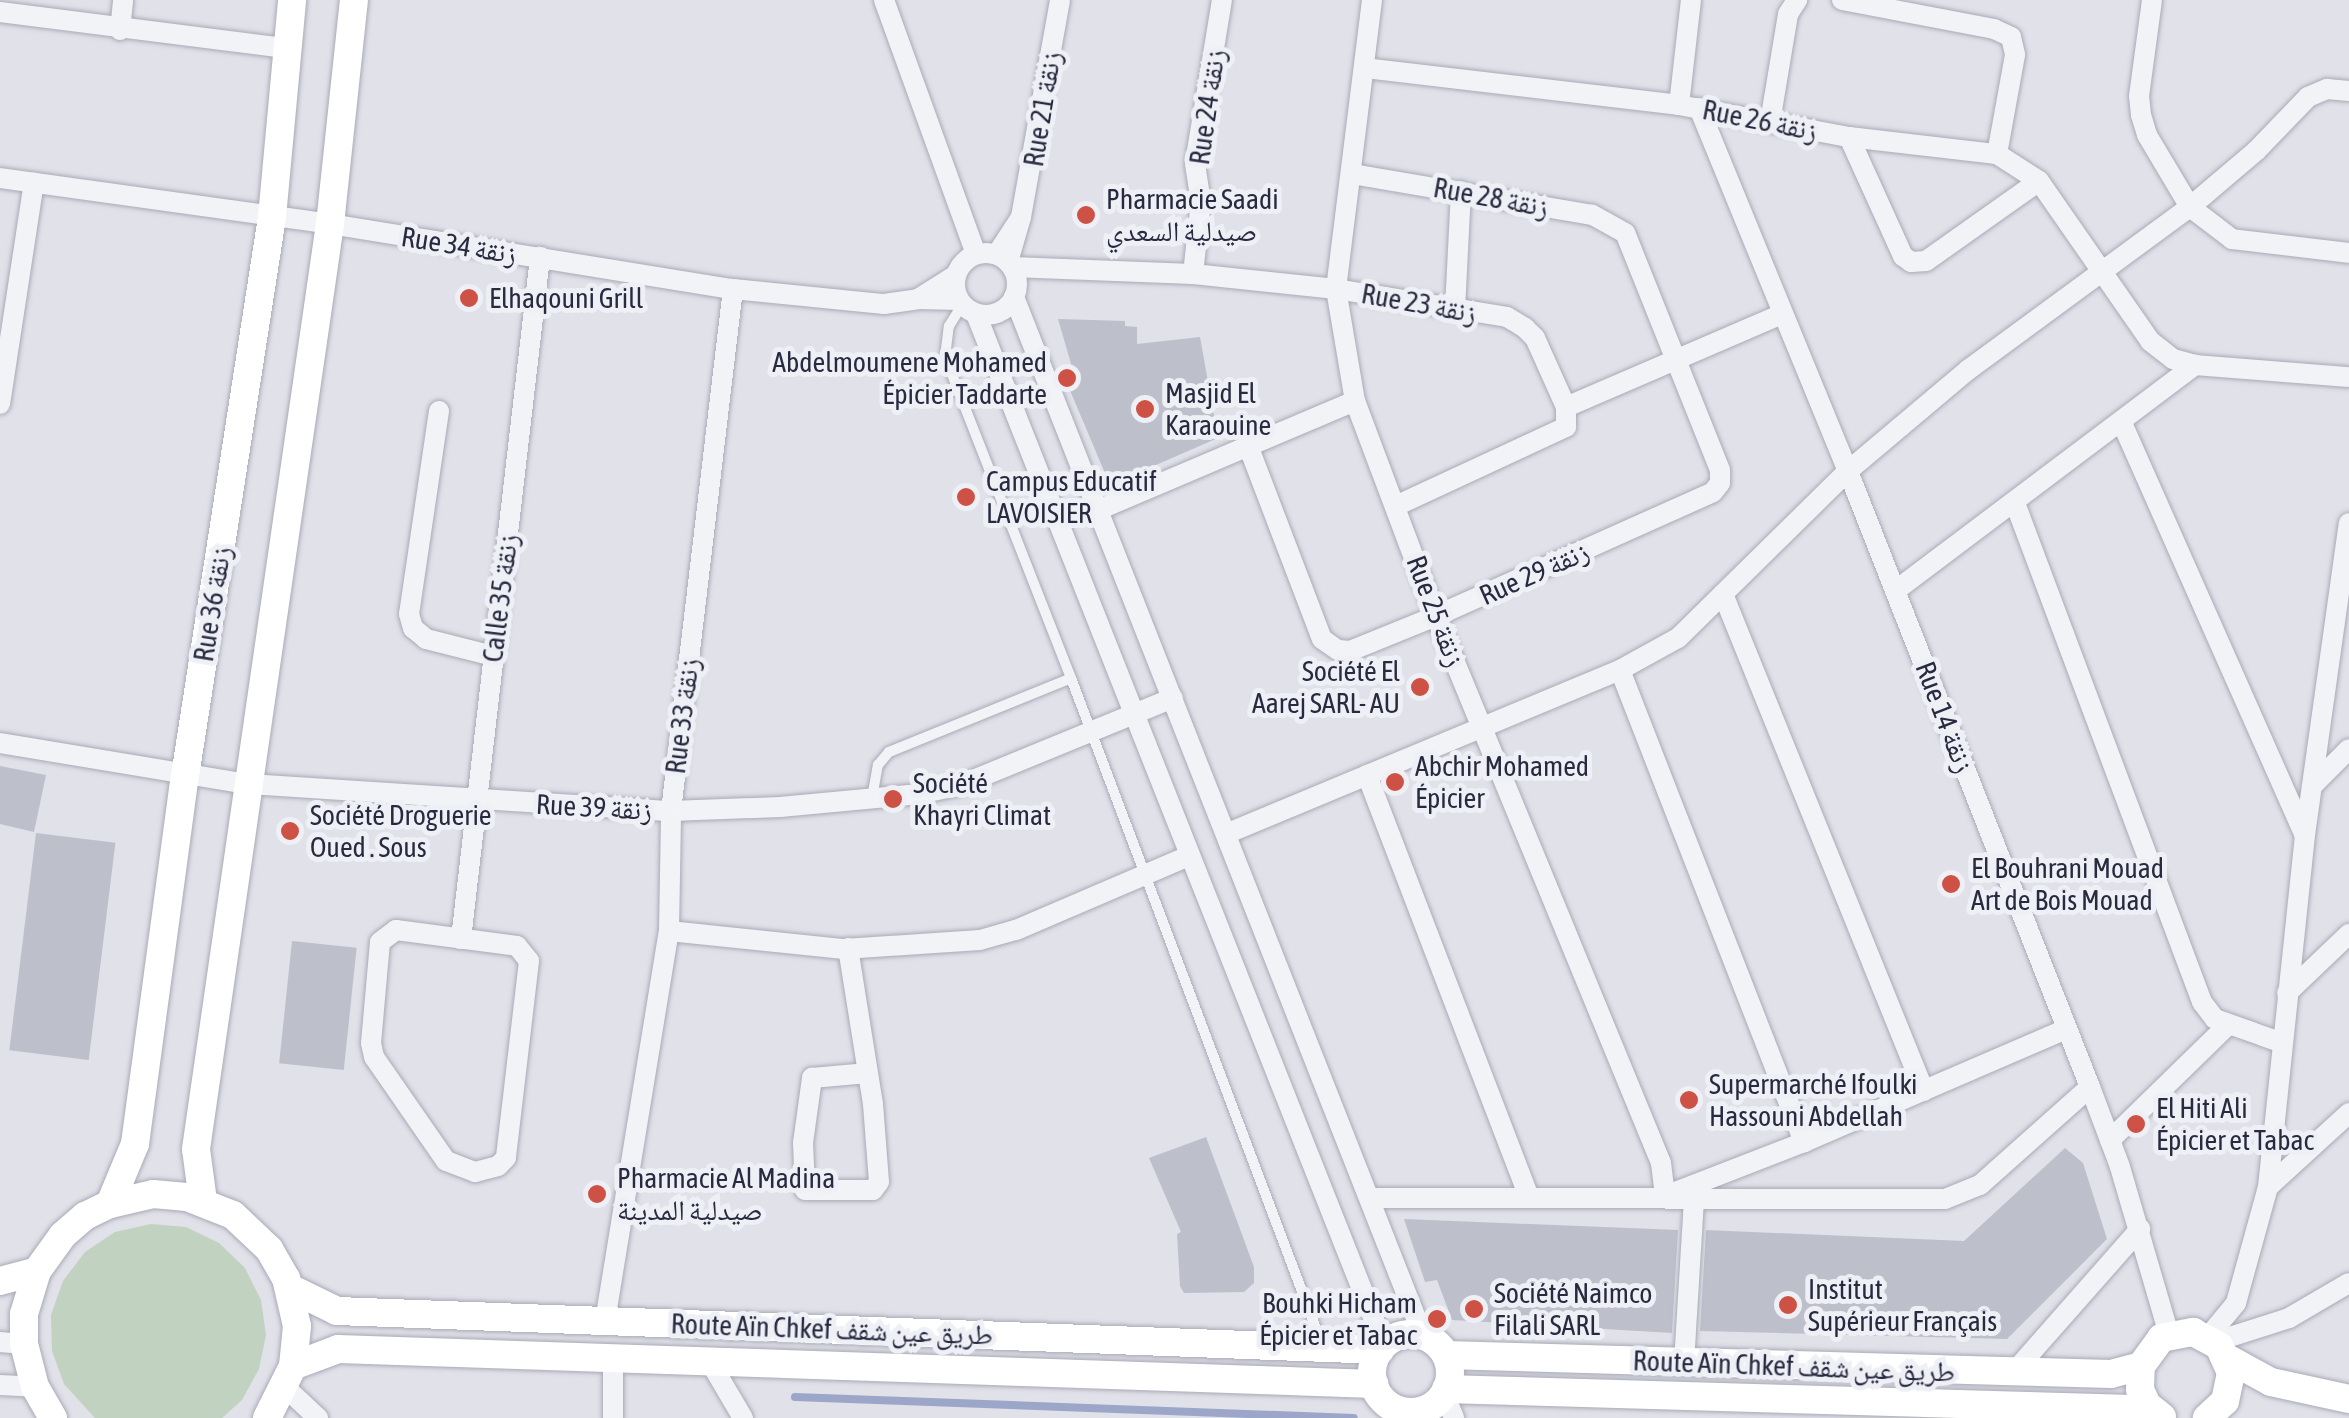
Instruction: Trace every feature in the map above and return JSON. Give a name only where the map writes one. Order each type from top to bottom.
[{"type":"main road","name":"Rue 36 زنقة","points":[[110,1204],[135,1144],[185,776],[272,217],[292,0]]},
{"type":"main road","points":[[203,1201],[196,1149],[330,224],[354,0]]},
{"type":"main road","points":[[53,1418],[8,1340],[24,1314],[37,1271],[63,1235],[110,1204],[153,1194],[203,1201],[233,1215],[259,1236],[290,1288],[297,1326],[290,1377],[268,1418]]},
{"type":"main road","points":[[0,1281],[37,1271]]},
{"type":"main road","name":"Route Aïn Chkef طريق عين شقف","points":[[290,1288],[337,1310],[1324,1348],[1382,1347]]},
{"type":"main road","points":[[2161,1417],[2140,1390],[2141,1366],[2148,1350],[2169,1335],[2193,1332],[2271,1382],[2349,1399]]},
{"type":"main road","points":[[1403,1334],[1423,1336],[1446,1356],[1450,1368],[1448,1400],[1402,1414],[1389,1405],[1374,1384],[1373,1362],[1382,1347],[1403,1334]]},
{"type":"main road","points":[[2207,1418],[2218,1411],[2230,1388],[2216,1346]]},
{"type":"main road","name":"Route Aïn Chkef طريق عين شقف","points":[[290,1377],[338,1350],[1374,1384]]},
{"type":"main road","name":"Route Aïn Chkef طريق عين شقف","points":[[1446,1356],[2111,1374],[2141,1366]]},
{"type":"main road","name":"Route Aïn Chkef طريق عين شقف","points":[[1448,1400],[2133,1409],[2161,1417]]},
{"type":"street","points":[[120,30],[123,0]]},
{"type":"street","points":[[884,0],[1014,297],[1423,1336]]},
{"type":"street","name":"Rue 21 زنقة","points":[[998,259],[1022,217],[1060,0]]},
{"type":"street","name":"Rue 24 زنقة","points":[[1193,274],[1201,202],[1195,163],[1222,0]]},
{"type":"street","name":"Rue 25 زنقة","points":[[1372,0],[1336,289],[1355,401],[1436,616],[1661,1163],[1664,1196]]},
{"type":"street","name":"Rue 14 زنقة","points":[[1691,0],[1689,106],[1848,470],[2067,1028],[2140,1229],[2169,1335]]},
{"type":"street","points":[[1770,122],[1788,14],[1797,0]]},
{"type":"street","points":[[1842,0],[1908,8],[1994,29],[2010,37],[2015,55],[1997,154]]},
{"type":"street","points":[[2152,0],[2138,96],[2141,115],[2148,135],[2190,207],[2232,239],[2349,253]]},
{"type":"street","points":[[0,12],[286,48]]},
{"type":"street","name":"Rue 26 زنقة","points":[[1365,68],[1689,106],[1849,137],[1997,154],[2038,180],[2150,341],[2173,358],[2195,365]]},
{"type":"street","points":[[1226,834],[1620,670],[1678,638],[1848,470],[1968,370],[2190,207],[2256,151],[2308,97],[2327,89],[2349,91]]},
{"type":"street","points":[[1849,137],[1903,256],[1911,262],[1926,261],[2038,180]]},
{"type":"street","name":"Rue 28 زنقة","points":[[1352,174],[1592,214],[1624,233],[1675,362]]},
{"type":"street","name":"Rue 34 زنقة","points":[[0,178],[330,224],[733,288],[884,304],[918,300],[966,306]]},
{"type":"street","points":[[0,404],[34,183]]},
{"type":"street","points":[[1455,309],[1461,191]]},
{"type":"street","name":"Calle 35 زنقة","points":[[461,939],[540,258]]},
{"type":"street","points":[[918,300],[956,276],[998,259]]},
{"type":"street","name":"Rue 23 زنقة","points":[[998,259],[1336,289],[1507,317],[1534,338],[1566,408]]},
{"type":"street","points":[[956,276],[1190,856],[1382,1347]]},
{"type":"street","name":"Rue 33 زنقة","points":[[605,1321],[669,931],[671,811],[733,288]]},
{"type":"street","points":[[966,306],[1000,312],[1014,297]]},
{"type":"street","points":[[1396,506],[1560,434],[1566,427],[1566,408],[1782,314]]},
{"type":"street","name":"Rue 29 زنقة","points":[[1249,448],[1322,640],[1338,650],[1350,651],[1714,492],[1720,484],[1720,470],[1675,362]]},
{"type":"street","points":[[1896,591],[2195,365],[2349,378]]},
{"type":"street","points":[[1098,510],[1355,401]]},
{"type":"street","points":[[439,411],[409,614],[414,628],[426,638],[493,656]]},
{"type":"street","points":[[2122,423],[2304,835]]},
{"type":"street","points":[[2015,503],[2202,1002],[2215,1019],[2280,1042]]},
{"type":"street","points":[[2216,1346],[2236,1303],[2268,1187],[2304,835],[2349,522]]},
{"type":"street","points":[[1724,594],[1924,1090]]},
{"type":"street","points":[[1620,670],[1804,1142]]},
{"type":"street","name":"Rue 39 زنقة","points":[[0,744],[249,784],[476,802],[671,811],[872,798],[961,785],[1172,698]]},
{"type":"street","points":[[2312,786],[2349,750]]},
{"type":"street","points":[[1367,775],[1529,1196]]},
{"type":"street","points":[[669,931],[848,948],[980,940],[1190,856]]},
{"type":"street","points":[[396,930],[461,939],[516,946],[529,961],[506,1158],[498,1166],[475,1172],[446,1161],[374,1057],[372,1043],[380,942],[386,934],[396,930]]},
{"type":"street","points":[[2287,992],[2349,934]]},
{"type":"street","points":[[848,948],[868,1073],[877,1187],[805,1190],[804,1143],[812,1078],[868,1073]]},
{"type":"street","points":[[2110,1140],[2228,1025]]},
{"type":"street","points":[[1664,1196],[1804,1142],[2067,1028]]},
{"type":"street","points":[[1370,1198],[1664,1196],[1907,1202],[1960,1196],[2000,1170],[2090,1087]]},
{"type":"street","points":[[2268,1187],[2349,1112]]},
{"type":"street","points":[[1684,1363],[1694,1198]]},
{"type":"street","points":[[2014,1372],[2140,1229]]},
{"type":"street","points":[[2216,1346],[2289,1318],[2349,1284]]},
{"type":"street","points":[[613,1418],[614,1359]]},
{"type":"street","points":[[710,1362],[743,1418]]},
{"type":"street","points":[[290,1377],[318,1418]]},
{"type":"street","points":[[0,1385],[34,1387]]},
{"type":"lane","points":[[966,306],[949,326],[944,357],[1071,678],[1324,1348]]},
{"type":"lane","points":[[872,798],[878,765],[889,752],[1071,678]]},
{"type":"green space","points":[[151,1224],[186,1227],[219,1243],[245,1268],[261,1300],[266,1335],[259,1369],[242,1400],[222,1418],[95,1418],[64,1384],[52,1351],[51,1315],[63,1281],[85,1252],[115,1232]]},
{"type":"building","name":"Masjid El Karaouine","points":[[1058,319],[1125,321],[1125,326],[1137,327],[1137,344],[1200,337],[1218,438],[1110,485],[1066,381],[1074,374]]},
{"type":"building","points":[[0,766],[46,775],[34,832],[0,824]]},
{"type":"building","points":[[36,833],[115,843],[89,1060],[9,1050]]},
{"type":"building","points":[[292,941],[357,948],[344,1070],[279,1063]]},
{"type":"building","points":[[1206,1137],[1254,1267],[1254,1283],[1244,1292],[1184,1293],[1180,1286],[1177,1234],[1181,1232],[1149,1158]]},
{"type":"building","points":[[2065,1148],[2083,1163],[2107,1239],[2007,1339],[1700,1331],[1706,1230],[1964,1241]]},
{"type":"building","points":[[1404,1219],[1678,1230],[1672,1333],[1452,1320],[1437,1280],[1425,1282]]},
{"type":"waterway","points":[[795,1397],[1354,1418]]},
{"type":"place","name":"Pharmacie Saadi صيدلية السعدي","points":[[1086,215]]},
{"type":"place","name":"Elhaqouni Grill","points":[[469,298]]},
{"type":"place","name":"Abdelmoumene Mohamed Épicier Taddarte","points":[[1067,378]]},
{"type":"place","name":"Masjid El Karaouine","points":[[1145,409]]},
{"type":"place","name":"Campus Educatif LAVOISIER","points":[[966,497]]},
{"type":"place","name":"Société El Aarej SARL- AU","points":[[1420,687]]},
{"type":"place","name":"Abchir Mohamed Épicier","points":[[1395,782]]},
{"type":"place","name":"Société Khayri Climat","points":[[893,799]]},
{"type":"place","name":"Société Droguerie Oued . Sous","points":[[290,831]]},
{"type":"place","name":"El Bouhrani Mouad Art de Bois Mouad","points":[[1951,884]]},
{"type":"place","name":"Supermarché Ifoulki Hassouni Abdellah","points":[[1689,1100]]},
{"type":"place","name":"El Hiti Ali Épicier et Tabac","points":[[2136,1124]]},
{"type":"place","name":"Pharmacie Al Madina صيدلية المدينة","points":[[597,1194]]},
{"type":"place","name":"Institut Supérieur Français","points":[[1788,1305]]},
{"type":"place","name":"Société Naimco Filali SARL","points":[[1474,1309]]},
{"type":"place","name":"Bouhki Hicham Épicier et Tabac","points":[[1437,1319]]}]
